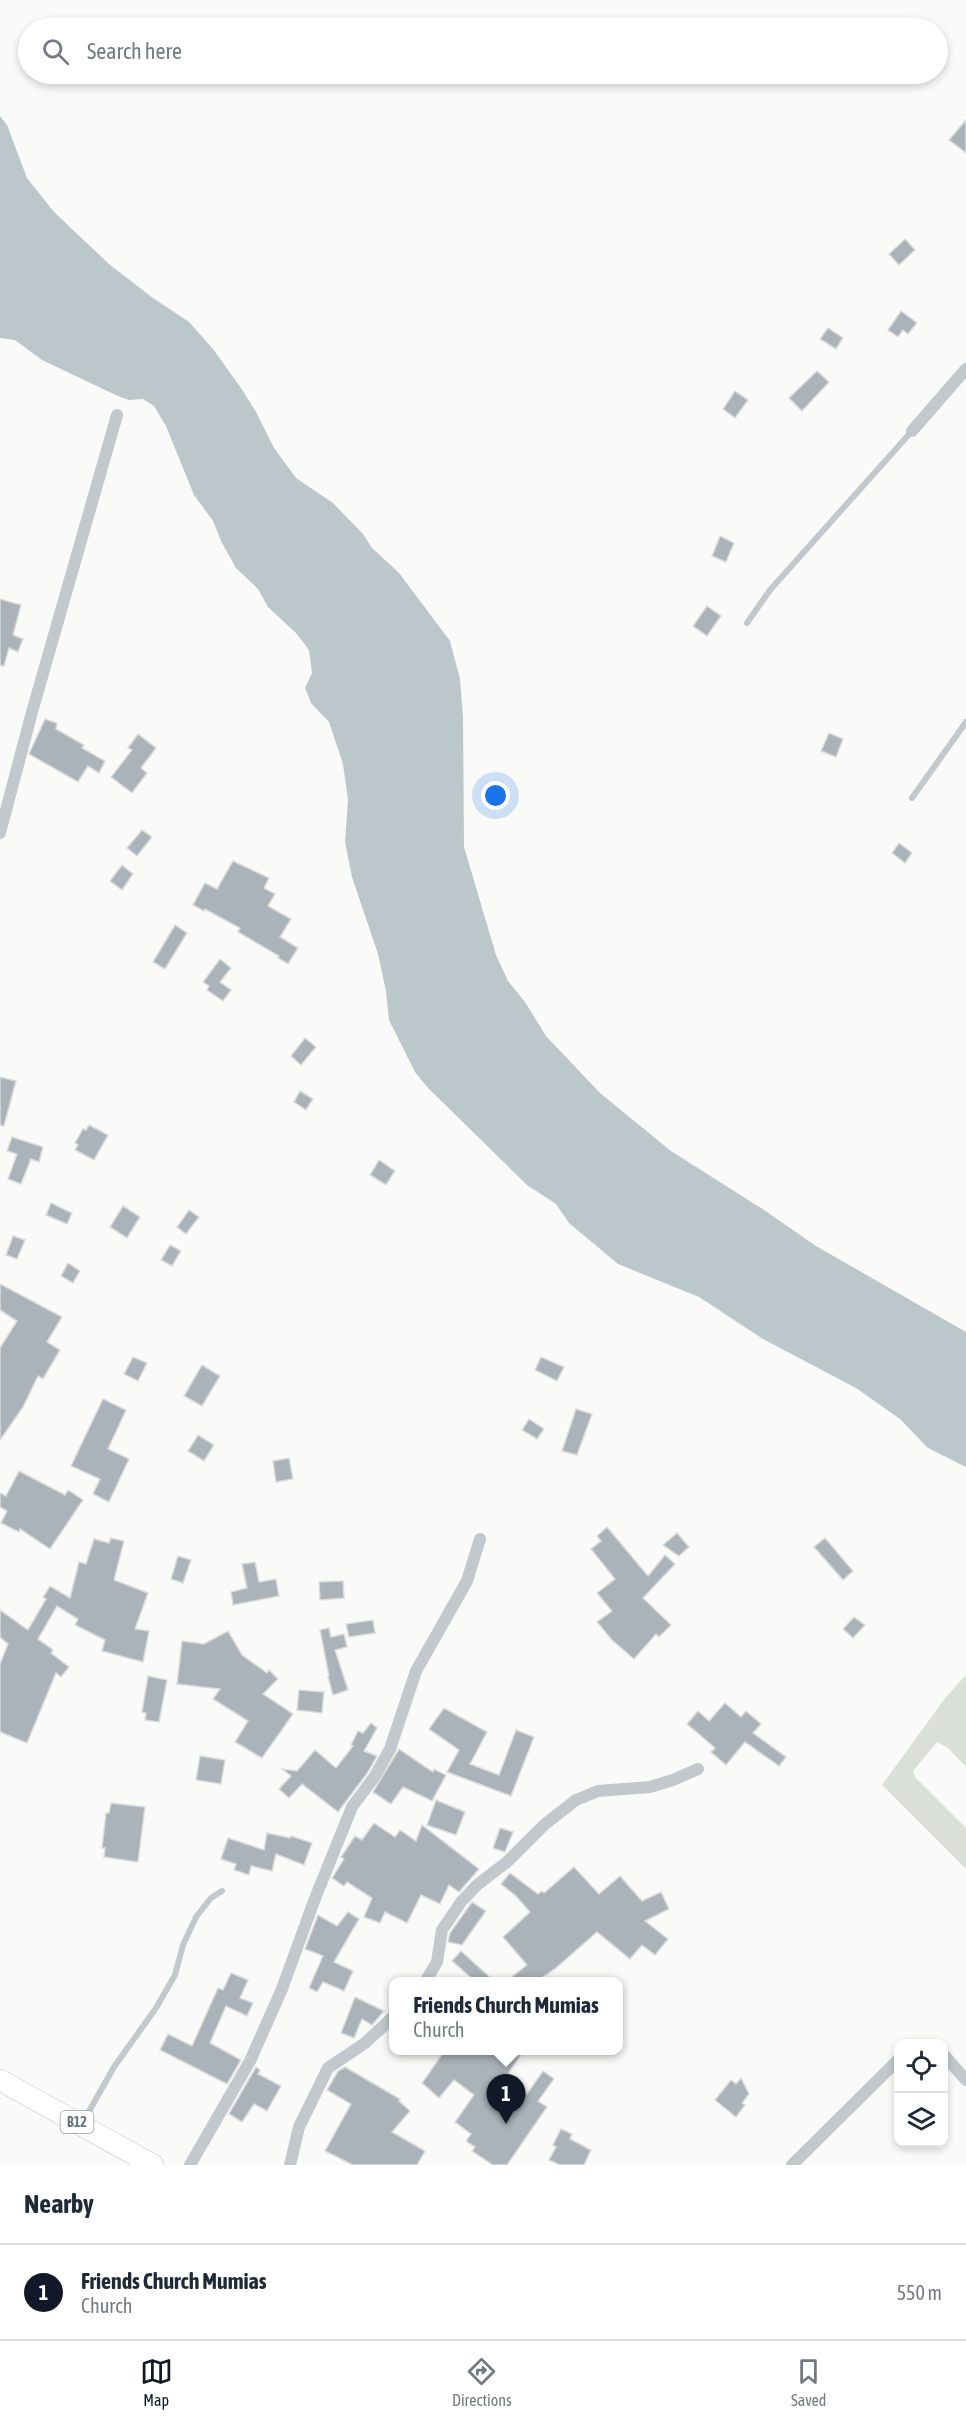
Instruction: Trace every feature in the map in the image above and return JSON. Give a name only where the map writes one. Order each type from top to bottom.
[{"type":"highway","name":"B12","points":[[0,2080],[153,2165]]},
{"type":"street","points":[[912,431],[966,369]]},
{"type":"street","points":[[0,833],[35,701],[117,415]]},
{"type":"street","points":[[190,2165],[250,2061],[282,1989],[352,1807],[375,1776],[390,1749],[416,1671],[467,1581],[473,1568],[480,1539]]},
{"type":"street","points":[[428,1977],[440,1952],[441,1930],[461,1902],[477,1885],[507,1862],[544,1825],[576,1800],[598,1791],[650,1787],[698,1769]]},
{"type":"street","points":[[290,2165],[299,2127],[328,2068],[365,2043],[389,2020]]},
{"type":"street","points":[[948,2060],[966,2080]]},
{"type":"street","points":[[792,2165],[894,2064]]},
{"type":"lane","points":[[747,623],[770,590],[912,431]]},
{"type":"lane","points":[[912,798],[966,722]]},
{"type":"lane","points":[[82,2124],[114,2067],[156,2008],[175,1975],[183,1946],[196,1917],[211,1898],[222,1891]]},
{"type":"shaded area","points":[[0,116],[7,125],[27,178],[54,212],[110,265],[189,322],[213,349],[241,388],[274,448],[296,478],[333,503],[363,534],[372,548],[399,573],[450,641],[460,679],[463,717],[464,847],[496,955],[508,981],[525,1002],[546,1036],[600,1093],[671,1151],[816,1246],[966,1332],[966,1467],[928,1448],[900,1419],[856,1388],[763,1339],[699,1297],[618,1264],[569,1223],[556,1204],[527,1185],[428,1088],[415,1072],[389,1020],[386,991],[378,954],[352,877],[345,842],[348,800],[343,764],[329,722],[311,703],[305,688],[312,673],[309,650],[296,633],[268,607],[258,589],[236,568],[213,521],[194,495],[166,426],[154,406],[143,399],[129,400],[118,396],[42,360],[15,340],[0,338]]},
{"type":"shaded area","points":[[966,1675],[966,1767],[948,1748],[937,1742],[913,1771],[915,1777],[966,1828],[966,1869],[882,1785],[946,1697]]},
{"type":"building","points":[[966,120],[966,153],[949,140]]},
{"type":"building","points":[[905,239],[915,250],[899,265],[889,254]]},
{"type":"building","points":[[901,311],[917,323],[908,334],[903,330],[898,337],[888,330]]},
{"type":"building","points":[[828,328],[843,338],[836,349],[820,339]]},
{"type":"building","points":[[817,371],[829,382],[802,411],[789,398]]},
{"type":"building","points":[[735,391],[748,400],[735,418],[723,409]]},
{"type":"building","points":[[720,536],[734,543],[726,562],[712,556]]},
{"type":"building","points":[[0,599],[21,605],[13,635],[23,639],[18,652],[9,648],[4,666],[0,665]]},
{"type":"building","points":[[707,606],[721,616],[707,636],[693,626]]},
{"type":"building","points":[[45,719],[57,723],[56,729],[84,745],[82,748],[105,761],[99,773],[88,766],[78,782],[29,754]]},
{"type":"building","points":[[829,733],[843,739],[836,757],[821,751]]},
{"type":"building","points":[[138,734],[156,748],[141,768],[147,773],[132,793],[111,777],[132,750],[128,748]]},
{"type":"building","points":[[142,830],[152,837],[137,856],[127,848]]},
{"type":"building","points":[[899,843],[912,853],[905,863],[892,853]]},
{"type":"building","points":[[233,861],[269,878],[264,888],[275,894],[268,906],[291,919],[280,937],[298,948],[288,964],[278,958],[279,956],[238,932],[240,928],[193,905],[205,883],[217,889]]},
{"type":"building","points":[[122,865],[133,874],[122,890],[110,881]]},
{"type":"building","points":[[175,925],[187,933],[165,969],[153,962]]},
{"type":"building","points":[[220,959],[231,968],[220,982],[231,990],[223,1001],[207,990],[209,986],[203,982]]},
{"type":"building","points":[[305,1038],[316,1047],[301,1065],[291,1056]]},
{"type":"building","points":[[0,1077],[16,1081],[4,1126],[0,1125]]},
{"type":"building","points":[[300,1091],[313,1099],[306,1110],[294,1102]]},
{"type":"building","points":[[89,1125],[108,1135],[94,1160],[75,1150],[78,1145],[75,1143],[83,1129],[86,1130]]},
{"type":"building","points":[[12,1137],[43,1147],[39,1162],[31,1159],[21,1184],[8,1179],[17,1154],[7,1151]]},
{"type":"building","points":[[379,1160],[395,1171],[386,1185],[370,1175]]},
{"type":"building","points":[[51,1203],[72,1213],[67,1224],[46,1215]]},
{"type":"building","points":[[123,1206],[140,1217],[127,1238],[110,1227]]},
{"type":"building","points":[[189,1210],[199,1217],[186,1234],[177,1227]]},
{"type":"building","points":[[13,1236],[25,1240],[17,1259],[6,1255]]},
{"type":"building","points":[[170,1245],[181,1251],[172,1266],[161,1260]]},
{"type":"building","points":[[68,1263],[80,1271],[73,1283],[61,1276]]},
{"type":"building","points":[[0,1284],[62,1317],[47,1342],[60,1350],[43,1379],[38,1376],[23,1407],[0,1440],[0,1348],[17,1321],[0,1310]]},
{"type":"building","points":[[133,1357],[147,1363],[138,1381],[124,1374]]},
{"type":"building","points":[[541,1357],[564,1367],[557,1381],[535,1370]]},
{"type":"building","points":[[202,1365],[220,1376],[202,1406],[184,1396]]},
{"type":"building","points":[[103,1399],[126,1410],[108,1449],[129,1459],[109,1502],[93,1494],[100,1479],[71,1466]]},
{"type":"building","points":[[576,1409],[592,1414],[577,1455],[562,1451]]},
{"type":"building","points":[[529,1419],[544,1429],[537,1439],[522,1430]]},
{"type":"building","points":[[198,1435],[214,1445],[204,1461],[188,1451]]},
{"type":"building","points":[[289,1458],[293,1479],[276,1482],[273,1461]]},
{"type":"building","points":[[19,1471],[65,1495],[68,1490],[83,1500],[50,1549],[20,1529],[19,1532],[1,1523],[7,1511],[0,1507],[0,1493],[6,1496]]},
{"type":"building","points":[[607,1527],[648,1576],[665,1555],[675,1564],[643,1598],[671,1625],[659,1637],[656,1634],[634,1659],[612,1640],[597,1622],[612,1611],[597,1593],[615,1579],[591,1549],[601,1541],[597,1536]]},
{"type":"building","points":[[677,1533],[689,1547],[679,1556],[663,1545]]},
{"type":"building","points":[[111,1538],[124,1541],[114,1580],[148,1593],[135,1629],[149,1631],[143,1662],[102,1651],[105,1640],[75,1625],[78,1619],[57,1606],[38,1639],[53,1650],[51,1653],[69,1667],[61,1677],[56,1673],[27,1743],[0,1732],[0,1664],[8,1644],[0,1637],[0,1610],[28,1630],[46,1599],[43,1597],[50,1586],[70,1598],[79,1562],[86,1564],[94,1539],[109,1543]]},
{"type":"building","points":[[825,1538],[853,1571],[843,1580],[814,1547]]},
{"type":"building","points":[[178,1556],[191,1560],[183,1583],[171,1579]]},
{"type":"building","points":[[255,1562],[259,1582],[276,1579],[279,1596],[233,1605],[231,1592],[247,1588],[242,1564]]},
{"type":"building","points":[[343,1581],[344,1598],[320,1600],[319,1582]]},
{"type":"building","points":[[854,1617],[865,1625],[853,1638],[843,1629]]},
{"type":"building","points":[[373,1620],[375,1633],[349,1637],[346,1624]]},
{"type":"building","points":[[329,1628],[331,1637],[344,1634],[347,1647],[335,1650],[348,1690],[333,1695],[320,1630]]},
{"type":"building","points":[[228,1631],[242,1655],[267,1673],[269,1670],[278,1679],[263,1694],[293,1714],[262,1758],[235,1742],[248,1721],[213,1699],[220,1689],[177,1684],[182,1641],[204,1644]]},
{"type":"building","points":[[148,1676],[167,1680],[159,1722],[145,1720],[146,1713],[142,1712]]},
{"type":"building","points":[[299,1690],[324,1692],[322,1713],[297,1710]]},
{"type":"building","points":[[725,1703],[741,1717],[746,1711],[761,1724],[753,1733],[786,1757],[779,1766],[745,1742],[726,1765],[711,1752],[715,1748],[687,1724],[698,1711],[709,1721]]},
{"type":"building","points":[[444,1708],[487,1732],[470,1764],[499,1775],[516,1730],[534,1737],[511,1796],[447,1772],[459,1750],[429,1729]]},
{"type":"building","points":[[371,1723],[377,1728],[364,1751],[377,1756],[338,1812],[302,1784],[289,1798],[279,1789],[291,1776],[282,1769],[297,1771],[315,1750],[336,1768],[353,1746],[351,1745],[358,1731],[363,1733]]},
{"type":"building","points":[[399,1749],[433,1772],[434,1769],[446,1775],[432,1801],[403,1787],[391,1804],[373,1792]]},
{"type":"building","points":[[200,1756],[225,1760],[221,1784],[196,1780]]},
{"type":"building","points":[[436,1800],[465,1812],[456,1835],[427,1825]]},
{"type":"building","points":[[111,1803],[145,1807],[138,1862],[104,1857],[105,1848],[102,1848],[106,1813],[109,1813]]},
{"type":"building","points":[[374,1823],[395,1837],[400,1830],[416,1841],[422,1825],[479,1869],[459,1892],[449,1885],[440,1904],[421,1895],[407,1923],[385,1912],[380,1923],[364,1917],[372,1898],[347,1882],[344,1886],[332,1878],[344,1859],[341,1857],[355,1836],[362,1840]]},
{"type":"building","points":[[500,1828],[513,1832],[505,1852],[493,1848]]},
{"type":"building","points":[[267,1833],[290,1838],[291,1836],[312,1843],[304,1865],[276,1854],[272,1871],[251,1866],[249,1875],[234,1870],[236,1864],[221,1859],[228,1838],[264,1850]]},
{"type":"building","points":[[574,1867],[599,1894],[620,1876],[642,1901],[661,1892],[669,1909],[645,1921],[668,1939],[655,1955],[642,1945],[630,1959],[597,1932],[543,1977],[511,1977],[527,1965],[503,1937],[530,1912],[501,1884],[510,1873],[538,1894],[542,1891],[544,1893]]},
{"type":"building","points":[[472,1902],[486,1911],[462,1945],[448,1942],[450,1933]]},
{"type":"building","points":[[348,1912],[359,1919],[334,1962],[353,1971],[344,1991],[323,1982],[317,1992],[309,1988],[323,1956],[305,1949],[318,1915],[337,1926]]},
{"type":"building","points":[[461,1951],[490,1977],[470,1977],[452,1961]]},
{"type":"building","points":[[231,1973],[248,1980],[240,1998],[253,2003],[247,2016],[226,2006],[210,2043],[241,2060],[227,2084],[160,2050],[168,2034],[192,2046],[218,1988],[223,1990]]},
{"type":"building","points":[[355,1997],[384,2011],[372,2025],[362,2019],[354,2038],[341,2033]]},
{"type":"building","points":[[442,2055],[521,2055],[505,2078],[527,2094],[543,2071],[554,2079],[538,2101],[547,2107],[507,2165],[493,2165],[472,2151],[475,2147],[466,2141],[471,2134],[455,2122],[474,2095],[454,2080],[439,2098],[422,2083]]},
{"type":"building","points":[[256,2067],[260,2070],[258,2074],[281,2086],[267,2111],[254,2104],[242,2122],[229,2114]]},
{"type":"building","points":[[345,2067],[400,2099],[399,2101],[410,2111],[392,2132],[425,2151],[417,2165],[353,2165],[325,2151],[351,2104],[327,2090],[338,2071]]},
{"type":"building","points":[[741,2078],[749,2094],[742,2103],[745,2105],[736,2117],[715,2100],[731,2080],[736,2084]]},
{"type":"building","points":[[561,2129],[572,2134],[570,2139],[591,2150],[584,2165],[560,2165],[549,2160],[556,2147],[553,2145]]},
{"type":"place","name":"Friends Church Mumias","points":[[506,2124]]}]
